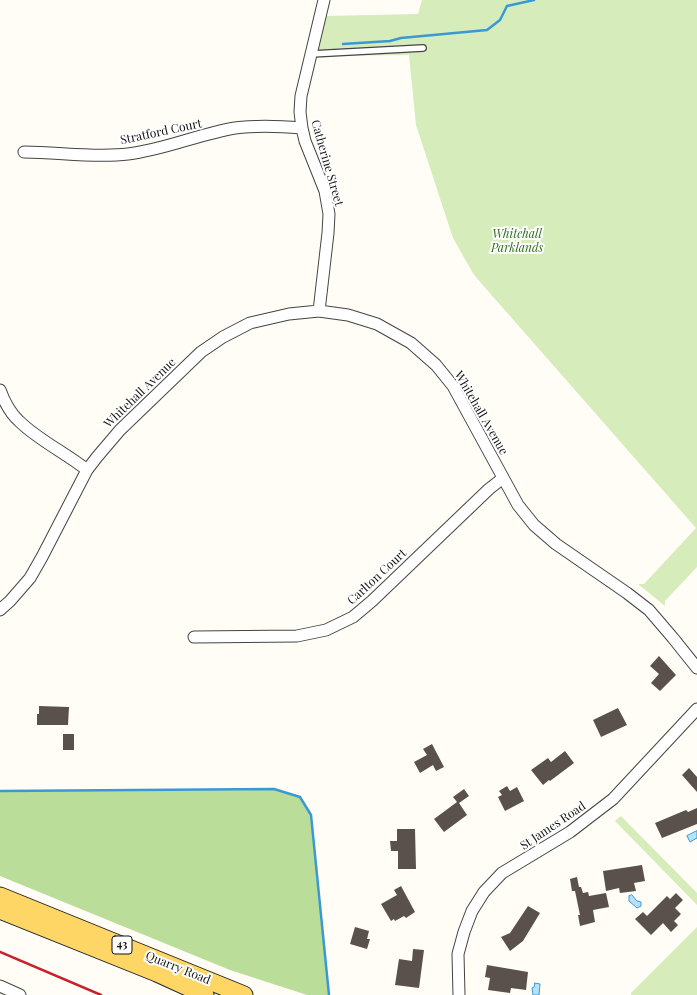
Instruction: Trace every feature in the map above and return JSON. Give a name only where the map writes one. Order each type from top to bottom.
[{"type":"main road","name":"Quarry Road","points":[[0,896],[244,995]]},
{"type":"main road","name":"Quarry Road","points":[[0,910],[157,973],[205,995]]},
{"type":"street","name":"Catherine Street","points":[[319,311],[329,214],[325,192],[305,141],[300,112],[301,96],[324,0]]},
{"type":"street","name":"Stratford Court","points":[[24,152],[108,155],[128,154],[148,151],[235,128],[302,128]]},
{"type":"street","name":"Whitehall Avenue","points":[[0,610],[30,578],[87,470],[108,443],[201,352],[223,337],[250,323],[289,314],[319,311],[348,315],[377,324],[411,343],[436,365],[452,386],[518,505],[534,525],[556,544],[649,610],[697,668]]},
{"type":"street","points":[[0,390],[4,402],[18,421],[87,470]]},
{"type":"street","name":"Carlton Court","points":[[194,637],[297,636],[326,630],[353,617],[372,601],[489,489],[503,478]]},
{"type":"street","name":"St James Road","points":[[459,995],[458,954],[472,911],[484,892],[502,873],[570,832],[613,799],[697,709]]},
{"type":"street","name":"St James Road","points":[[454,995],[458,980]]},
{"type":"street","points":[[0,986],[20,995]]},
{"type":"lane","points":[[311,54],[423,48]]},
{"type":"green space","name":"Whitehall Parklands","points":[[422,0],[697,0],[697,567],[665,601],[665,606],[638,584],[644,584],[696,528],[474,275],[453,238],[416,125],[409,55],[317,56],[325,16],[418,14]]},
{"type":"green space","points":[[274,789],[300,797],[311,815],[329,995],[307,995],[230,970],[0,876],[0,791]]},
{"type":"green space","points":[[621,816],[697,893],[697,905],[615,821]]},
{"type":"green space","points":[[697,927],[697,995],[631,995],[631,993]]},
{"type":"water","points":[[697,831],[697,838],[690,842],[687,836]]},
{"type":"water","points":[[632,895],[637,901],[641,902],[641,906],[637,908],[629,901],[629,896]]},
{"type":"water","points":[[535,983],[540,984],[539,995],[533,995],[532,988],[534,987]]},
{"type":"building","points":[[659,656],[676,675],[660,691],[651,683],[659,674],[650,666]]},
{"type":"building","points":[[39,706],[69,707],[68,725],[37,725]]},
{"type":"building","points":[[618,708],[627,725],[601,737],[593,720]]},
{"type":"building","points":[[63,734],[74,734],[74,750],[63,750]]},
{"type":"building","points":[[432,744],[444,767],[436,771],[433,765],[420,773],[414,762],[427,755],[423,749]]},
{"type":"building","points":[[565,751],[574,763],[543,785],[531,770],[548,758],[551,762]]},
{"type":"building","points":[[689,768],[697,777],[697,792],[682,775]]},
{"type":"building","points":[[507,786],[510,791],[517,787],[524,801],[505,811],[498,797],[502,795],[499,791]]},
{"type":"building","points":[[464,789],[469,796],[459,803],[467,815],[444,832],[434,819],[457,802],[453,797]]},
{"type":"building","points":[[697,808],[697,824],[662,838],[655,823],[686,810],[688,812]]},
{"type":"building","points":[[397,829],[415,829],[416,869],[398,869],[398,851],[391,851],[390,841],[397,841]]},
{"type":"building","points":[[642,865],[645,881],[634,883],[636,891],[620,893],[619,888],[606,891],[603,871]]},
{"type":"building","points":[[577,877],[579,887],[581,887],[583,893],[588,892],[589,896],[606,893],[609,907],[593,910],[595,922],[580,926],[578,915],[580,915],[575,891],[572,891],[570,879]]},
{"type":"building","points":[[401,886],[415,912],[406,918],[404,916],[395,921],[394,919],[391,921],[381,904],[397,895],[394,890]]},
{"type":"building","points":[[676,893],[683,900],[675,908],[681,914],[674,921],[678,925],[671,932],[663,923],[651,935],[635,919],[643,912],[647,916],[667,896],[670,899]]},
{"type":"building","points":[[528,906],[540,913],[523,941],[510,951],[501,937],[510,933]]},
{"type":"building","points":[[355,927],[369,931],[367,939],[370,939],[367,949],[350,944]]},
{"type":"building","points":[[413,949],[424,950],[419,988],[395,985],[399,959],[412,961]]},
{"type":"building","points":[[487,965],[528,972],[526,990],[511,988],[510,993],[488,990],[490,978],[485,977]]},
{"type":"waterway","points":[[343,44],[390,41],[401,38],[487,30],[500,20],[507,6],[534,0]]},
{"type":"waterway","points":[[0,791],[274,789],[300,797],[311,815],[329,995]]},
{"type":"railway","points":[[0,952],[101,995]]}]
